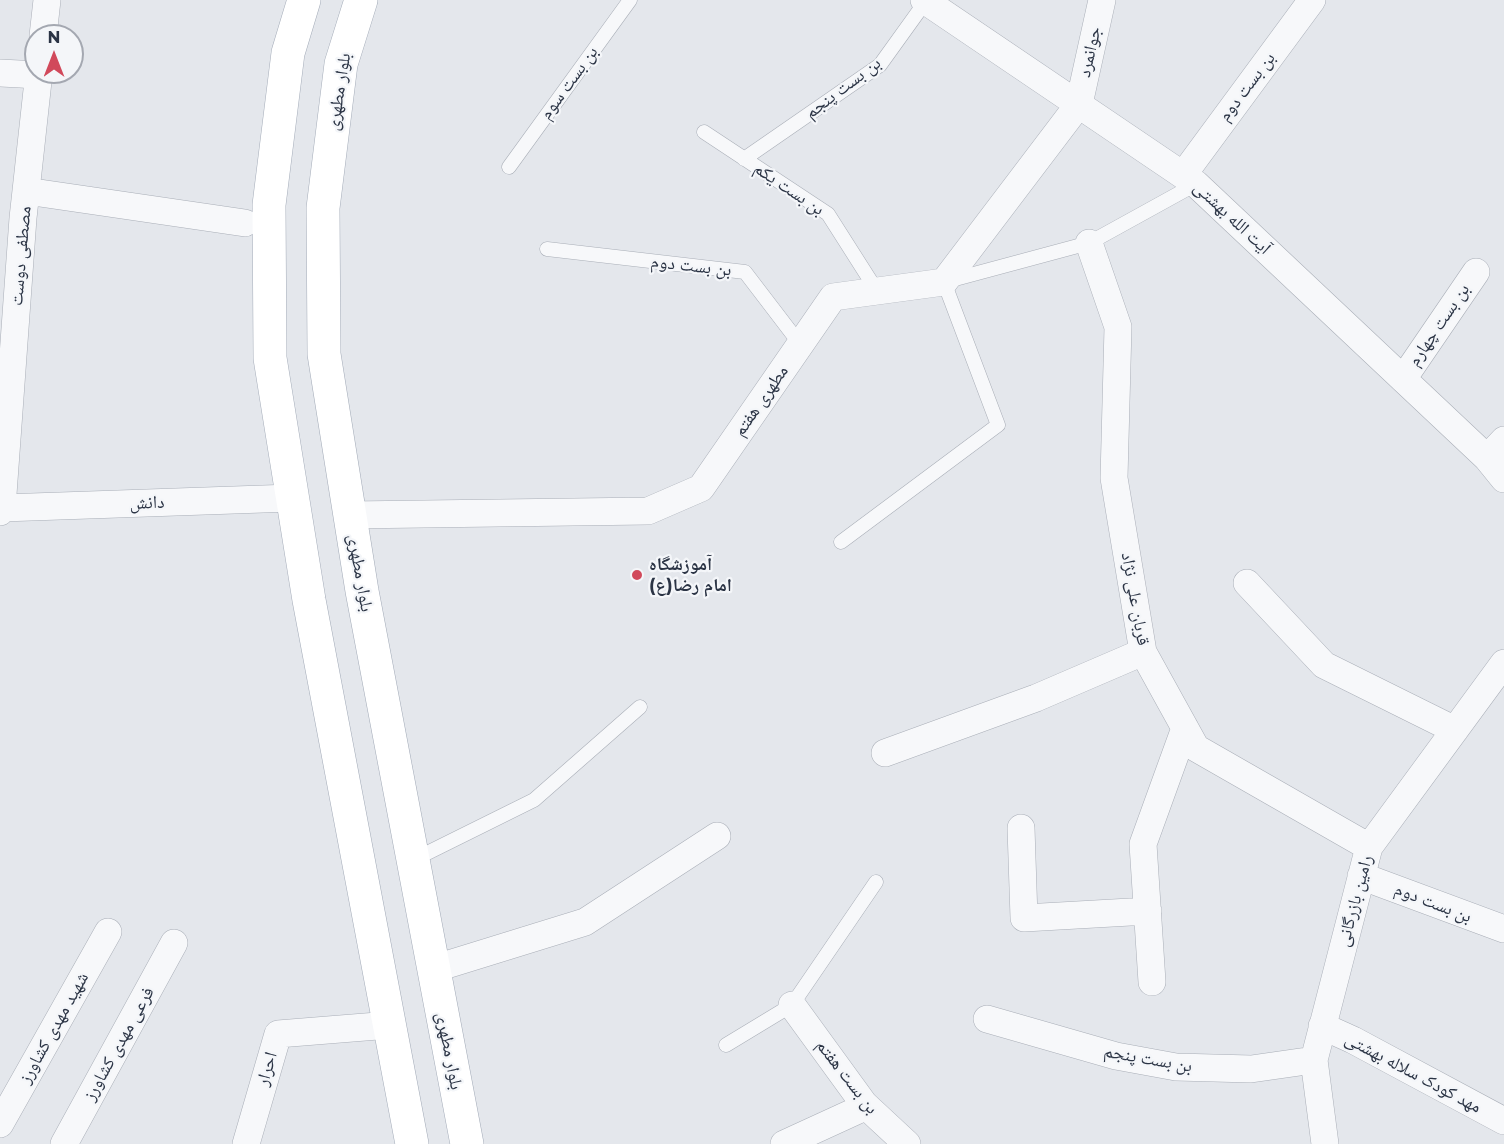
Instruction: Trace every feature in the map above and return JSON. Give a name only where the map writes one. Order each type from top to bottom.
[{"type":"main road","points":[[304,0],[288,53],[269,205],[270,358],[311,612],[412,1144]]},
{"type":"main road","name":"بلوار مطهری","points":[[361,0],[341,64],[323,208],[324,354],[362,591],[467,1144]]},
{"type":"street","points":[[44,24],[47,0]]},
{"type":"street","name":"جوانمرد","points":[[1078,104],[1102,0]]},
{"type":"street","name":"بن بست دوم","points":[[1189,179],[1312,0]]},
{"type":"street","name":"آیت الله بهشتی","points":[[925,1],[1189,179],[1403,379],[1496,449],[1504,479]]},
{"type":"street","points":[[0,73],[24,73]]},
{"type":"street","name":"مصطفی دوست","points":[[1,510],[12,217],[26,191],[38,84]]},
{"type":"street","points":[[944,282],[1078,104]]},
{"type":"street","points":[[26,191],[245,222]]},
{"type":"street","name":"قربان علی نژاد","points":[[1089,243],[1118,327],[1114,478],[1143,652],[1196,748],[1369,847]]},
{"type":"street","name":"بن بست چهارم","points":[[1403,379],[1476,272]]},
{"type":"street","name":"مطهری هفتم","points":[[350,515],[648,511],[701,488],[833,297],[944,282]]},
{"type":"street","name":"دانش","points":[[1,510],[292,498]]},
{"type":"street","points":[[1247,583],[1324,666],[1455,730]]},
{"type":"street","points":[[885,753],[1036,698],[1143,652]]},
{"type":"street","name":"رامین بازرگانی","points":[[1325,1144],[1314,1060],[1369,847],[1504,663]]},
{"type":"street","points":[[1152,982],[1143,844],[1185,728]]},
{"type":"street","points":[[1021,828],[1024,918],[1148,911]]},
{"type":"street","points":[[434,969],[585,922],[717,836]]},
{"type":"street","name":"بن بست دوم","points":[[1361,876],[1504,929]]},
{"type":"street","name":"شهید مهدی کشاورز","points":[[0,1124],[108,932]]},
{"type":"street","name":"فرعی مهدی کشاورز","points":[[64,1144],[174,943]]},
{"type":"street","name":"بن بست هفتم","points":[[792,1005],[864,1104],[907,1144]]},
{"type":"street","name":"بن بست پنجم","points":[[987,1019],[1116,1056],[1176,1067],[1251,1069],[1314,1060]]},
{"type":"street","name":"احرار","points":[[246,1144],[278,1034],[390,1024]]},
{"type":"street","name":"مهد کودک سلاله بهشتی","points":[[1322,1026],[1353,1040],[1504,1121]]},
{"type":"street","points":[[784,1144],[856,1111],[864,1104]]},
{"type":"lane","name":"بن بست سوم","points":[[509,167],[630,0]]},
{"type":"lane","name":"بن بست پنجم","points":[[744,159],[879,65],[925,1]]},
{"type":"lane","name":"بن بست یکم","points":[[704,132],[828,214],[877,291]]},
{"type":"lane","points":[[841,542],[998,424],[944,282],[1089,243],[1189,179]]},
{"type":"lane","name":"بن بست دوم","points":[[547,249],[745,272],[801,344]]},
{"type":"lane","points":[[413,860],[534,800],[640,707]]},
{"type":"lane","points":[[726,1045],[792,1005],[876,882]]},
{"type":"place","name":"آموزشگاه امام رضا(ع)","points":[[637,575]]}]
